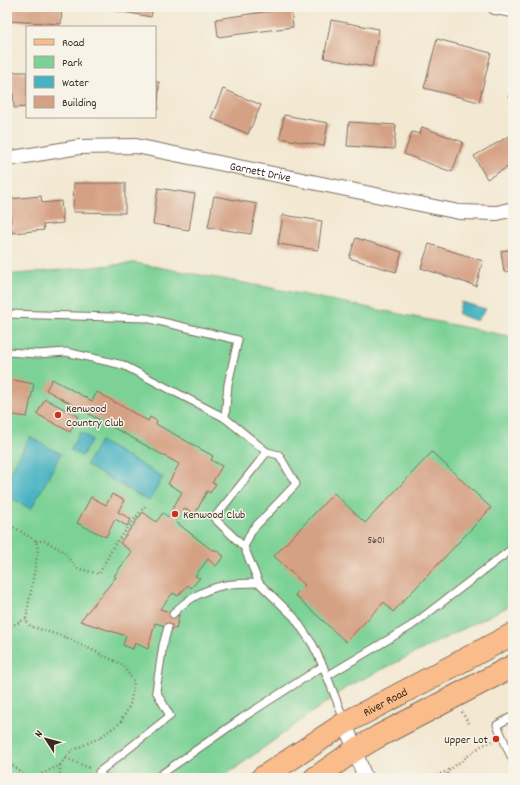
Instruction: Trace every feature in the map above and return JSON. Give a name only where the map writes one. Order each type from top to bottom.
[{"type":"main road","name":"River Road","points":[[262,778],[345,723],[513,634]]},
{"type":"main road","points":[[315,778],[355,750],[379,736],[513,666]]},
{"type":"street","points":[[495,7],[513,10]]},
{"type":"street","name":"Garnett Drive","points":[[7,159],[79,147],[136,146],[459,212],[497,213],[513,209]]},
{"type":"street","points":[[345,723],[365,778]]},
{"type":"lane","points":[[7,314],[146,318],[238,340],[228,384],[226,418]]},
{"type":"lane","points":[[7,352],[38,354],[66,352],[123,366],[226,418],[267,452],[279,455],[296,484],[252,530],[244,547]]},
{"type":"lane","points":[[267,452],[214,518],[244,547],[259,583],[294,617],[313,645],[323,666],[345,723]]},
{"type":"lane","points":[[327,676],[411,626],[513,548]]},
{"type":"lane","points":[[173,614],[178,608],[198,594],[225,585],[259,583]]},
{"type":"lane","points":[[104,778],[99,772],[170,716],[156,691],[163,645],[168,627]]},
{"type":"lane","points":[[156,778],[242,718],[323,666]]},
{"type":"lane","points":[[513,716],[497,725],[513,761]]},
{"type":"path","points":[[7,524],[36,540],[45,541],[63,551],[76,568],[99,574],[113,547],[145,506]]},
{"type":"path","points":[[7,760],[21,773],[33,778],[60,765],[71,751],[99,738],[120,723],[130,705],[134,682],[123,665],[65,637],[30,626],[26,619],[38,550],[36,540]]},
{"type":"path","points":[[7,628],[26,619]]},
{"type":"path","points":[[462,711],[469,724]]},
{"type":"path","points":[[429,778],[448,771],[481,746]]},
{"type":"path","points":[[66,758],[99,772]]},
{"type":"path","points":[[60,765],[60,778]]},
{"type":"path","points":[[447,778],[448,771]]},
{"type":"green space","points":[[135,263],[266,287],[513,337],[513,604],[347,687],[222,778],[7,778],[7,275]]},
{"type":"water","points":[[461,302],[486,309],[477,321],[458,314]]},
{"type":"water","points":[[80,432],[92,439],[82,456],[70,450]]},
{"type":"water","points":[[30,437],[61,454],[31,509],[7,496],[7,478]]},
{"type":"water","points":[[100,441],[163,477],[149,501],[86,465]]},
{"type":"building","points":[[7,7],[62,7],[61,24],[7,21]]},
{"type":"building","points":[[97,7],[153,7],[151,17]]},
{"type":"building","points":[[291,8],[293,27],[218,37],[216,19]]},
{"type":"building","points":[[331,20],[379,29],[372,67],[324,58]]},
{"type":"building","points":[[437,39],[491,53],[479,102],[424,88]]},
{"type":"building","points":[[12,72],[26,72],[26,107],[14,108]]},
{"type":"building","points":[[156,82],[159,82],[158,109],[156,109]]},
{"type":"building","points":[[513,87],[513,100],[508,97]]},
{"type":"building","points":[[223,89],[261,105],[248,134],[211,118]]},
{"type":"building","points":[[284,115],[328,123],[324,146],[280,138]]},
{"type":"building","points":[[349,122],[396,125],[394,149],[347,146]]},
{"type":"building","points":[[422,127],[463,142],[452,172],[404,154],[412,132],[420,134]]},
{"type":"building","points":[[513,134],[513,164],[487,179],[474,156]]},
{"type":"building","points":[[74,183],[125,183],[125,213],[73,212]]},
{"type":"building","points":[[158,188],[195,194],[189,230],[153,224]]},
{"type":"building","points":[[41,196],[42,203],[61,201],[63,223],[43,225],[44,230],[12,233],[9,199]]},
{"type":"building","points":[[214,196],[257,204],[251,234],[208,227]]},
{"type":"building","points":[[283,215],[322,221],[318,250],[278,244]]},
{"type":"building","points":[[356,238],[402,252],[396,272],[349,258]]},
{"type":"building","points":[[429,244],[483,261],[476,286],[421,268]]},
{"type":"building","points":[[513,249],[513,271],[504,272],[501,251]]},
{"type":"building","points":[[9,379],[34,384],[27,417],[7,414],[7,384]]},
{"type":"building","name":"Kenwood Club","points":[[52,379],[92,401],[97,392],[148,421],[150,417],[157,421],[156,424],[213,456],[211,460],[222,466],[212,483],[216,484],[210,493],[207,491],[195,514],[184,508],[176,522],[213,551],[214,549],[224,556],[216,566],[208,559],[195,576],[200,578],[191,588],[188,585],[178,596],[173,593],[160,609],[179,615],[176,629],[155,623],[148,649],[135,643],[133,649],[123,645],[126,636],[80,621],[116,577],[114,576],[132,552],[120,543],[143,512],[156,522],[163,513],[168,517],[182,492],[168,484],[179,464],[46,390]]},
{"type":"building","name":"Kenwood Country Club","points":[[45,399],[78,416],[70,432],[37,414]]},
{"type":"building","points":[[432,452],[491,508],[393,612],[384,602],[346,642],[295,595],[305,585],[274,556],[334,493],[365,523]]},
{"type":"building","points":[[112,494],[124,500],[118,512],[131,519],[127,526],[115,519],[106,537],[77,523],[91,497],[106,505]]},
{"type":"place","name":"Kenwood Country Club","points":[[58,415]]},
{"type":"place","name":"Kenwood Club","points":[[175,514]]},
{"type":"place","name":"Upper Lot","points":[[496,739]]}]
